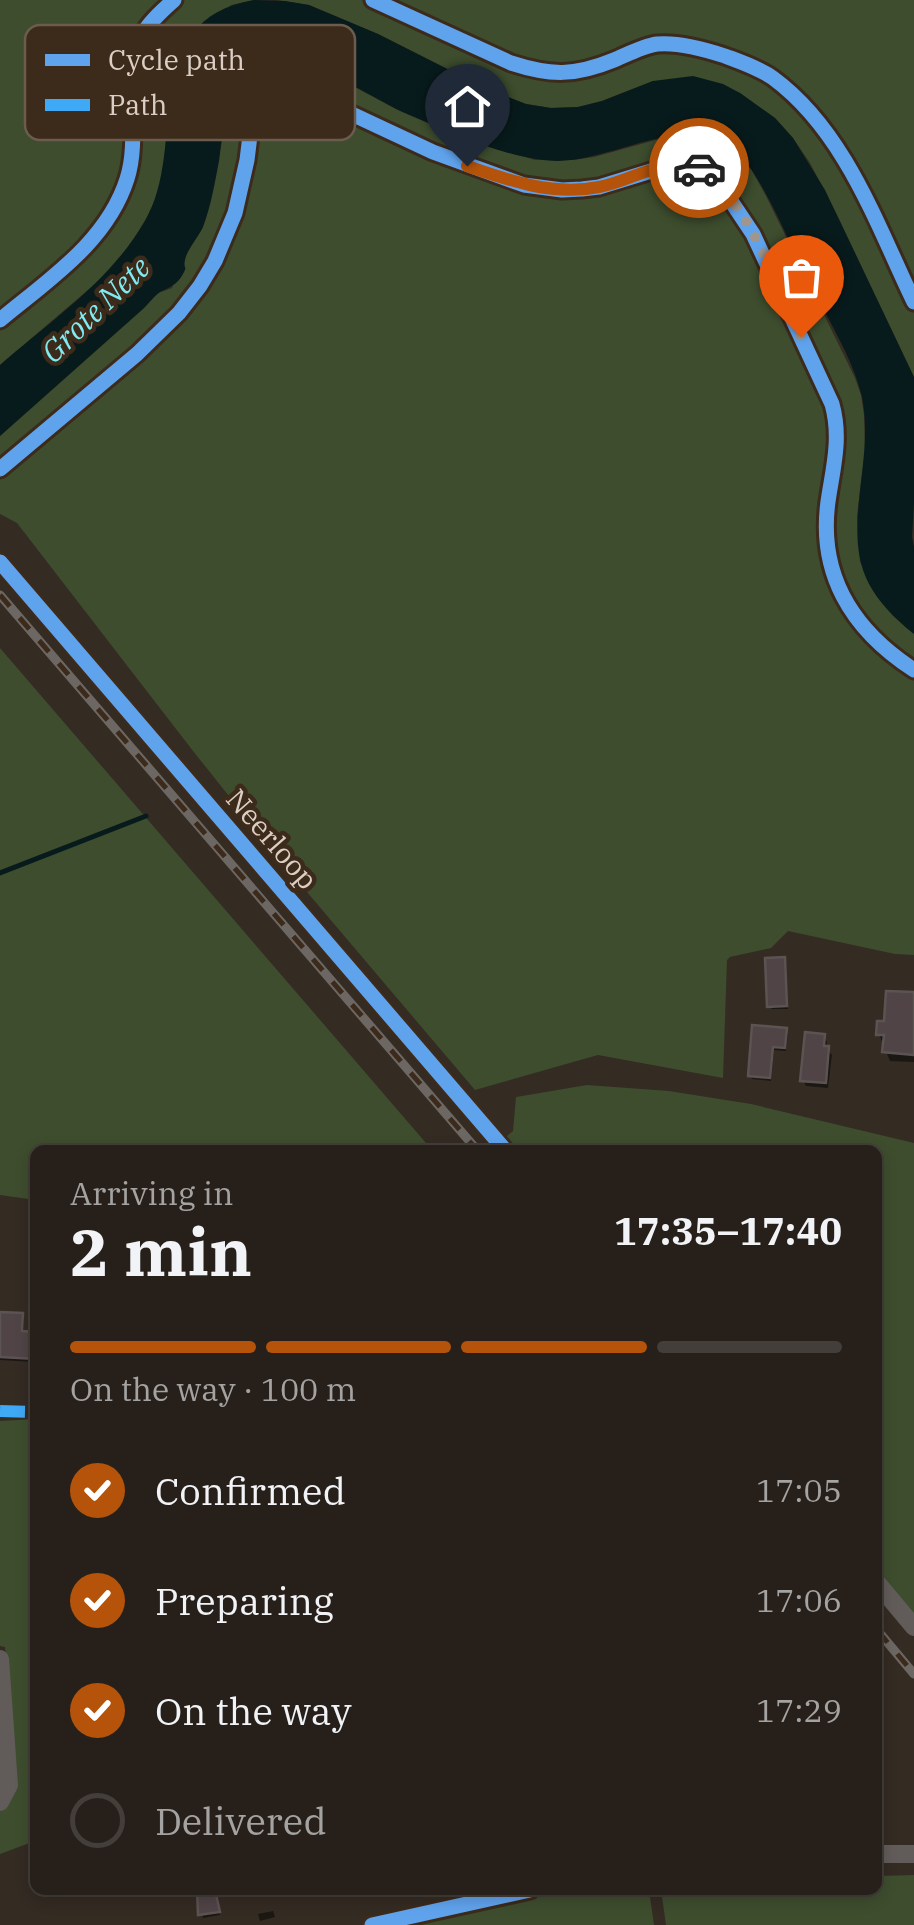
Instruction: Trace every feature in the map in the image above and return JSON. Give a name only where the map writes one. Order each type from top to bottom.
[{"type":"street","name":"Neerloop","points":[[0,562],[501,1145]]},
{"type":"street","points":[[882,1589],[914,1627]]},
{"type":"street","points":[[0,1659],[8,1784],[0,1802]]},
{"type":"street","points":[[882,1854],[914,1854]]},
{"type":"street","points":[[372,1925],[507,1895]]},
{"type":"lane","points":[[150,25],[174,0]]},
{"type":"lane","points":[[373,0],[534,70],[574,73],[655,44],[673,44],[716,53],[760,70],[796,98],[834,143],[914,302]]},
{"type":"lane","points":[[355,117],[433,152],[524,185],[562,190],[599,187],[659,168],[689,164],[713,177],[753,234],[832,404],[837,449],[828,495],[826,539],[832,573],[863,626],[914,670]]},
{"type":"lane","points":[[0,320],[98,234],[127,181],[132,140]]},
{"type":"lane","points":[[0,469],[137,354],[200,286],[236,212],[249,140]]},
{"type":"green space","points":[[0,0],[254,0],[231,5],[211,25],[25,25],[25,140],[166,140],[157,196],[131,243],[109,272],[0,365]]},
{"type":"green space","points":[[277,0],[914,0],[914,377],[810,163],[775,118],[740,93],[653,81],[578,107],[526,104],[309,5]]},
{"type":"green space","points":[[355,87],[396,109],[535,160],[594,157],[674,135],[694,134],[720,141],[751,169],[861,395],[865,451],[857,516],[860,562],[892,615],[914,634],[914,955],[788,931],[771,948],[730,957],[723,1078],[598,1055],[475,1090],[284,865],[17,523],[0,514],[0,436],[158,293],[172,288],[208,209],[222,140],[355,140]]},
{"type":"green space","points":[[0,648],[428,1145],[30,1145],[30,1199],[0,1195]]},
{"type":"green space","points":[[587,1085],[669,1091],[751,1104],[914,1143],[914,1620],[882,1583],[882,1145],[508,1145],[503,1139],[513,1131],[516,1097]]},
{"type":"green space","points":[[30,1419],[30,1843],[0,1854],[0,1809],[11,1799],[14,1748],[5,1647],[0,1646],[0,1421]]},
{"type":"green space","points":[[914,1875],[914,1925],[666,1925],[662,1895],[882,1895],[882,1876]]},
{"type":"green space","points":[[538,1895],[650,1895],[654,1925],[401,1925]]},
{"type":"water","name":"Grote Nete","points":[[254,0],[309,5],[378,34],[483,87],[526,104],[578,107],[653,81],[693,76],[723,84],[775,118],[793,138],[825,190],[914,377],[914,634],[878,598],[861,563],[857,523],[865,425],[862,397],[852,367],[775,212],[743,159],[720,141],[683,135],[578,159],[558,161],[520,156],[407,114],[355,87],[355,25],[201,25],[217,12]]},
{"type":"water","name":"Grote Nete","points":[[166,140],[221,140],[211,202],[203,227],[186,256],[181,278],[156,295],[0,436],[0,365],[97,281],[131,243],[157,191]]},
{"type":"building","points":[[785,957],[787,1006],[767,1007],[765,958]]},
{"type":"building","points":[[886,991],[914,992],[914,1055],[882,1052],[884,1035],[876,1035],[877,1021],[884,1021]]},
{"type":"building","points":[[752,1025],[787,1028],[785,1048],[773,1047],[770,1078],[748,1076]]},
{"type":"building","points":[[805,1032],[825,1034],[824,1046],[829,1046],[826,1083],[800,1081]]},
{"type":"building","points":[[0,1312],[23,1313],[22,1331],[30,1332],[30,1359],[0,1357]]},
{"type":"building","points":[[197,1895],[216,1895],[220,1912],[198,1915]]},
{"type":"waterway","points":[[0,873],[146,816]]},
{"type":"railway","points":[[0,595],[473,1145]]},
{"type":"railway","points":[[882,1636],[914,1674]]},
{"type":"marked path","points":[[0,1411],[30,1412]]},
{"type":"cycle path","points":[[149,25],[174,0]]},
{"type":"cycle path","points":[[373,0],[511,63],[538,70],[587,69],[646,46],[665,44],[709,51],[762,71],[798,100],[839,152],[857,181],[914,302]]},
{"type":"cycle path","points":[[355,116],[433,152],[524,185],[562,190],[599,187],[674,164],[689,164],[713,177],[753,234],[832,404],[835,461],[826,523],[828,549],[843,596],[872,636],[914,670]]},
{"type":"cycle path","points":[[0,320],[91,241],[118,202],[127,179],[133,140]]},
{"type":"cycle path","points":[[0,469],[137,354],[200,286],[235,213],[249,140]]},
{"type":"cycle path","points":[[0,562],[501,1145]]},
{"type":"cycle path","points":[[372,1925],[507,1895]]},
{"type":"way so far","points":[[699,168],[723,188],[753,234],[801,337]]},
{"type":"route","points":[[467,166],[524,185],[562,190],[599,187],[674,164],[699,168]]}]
